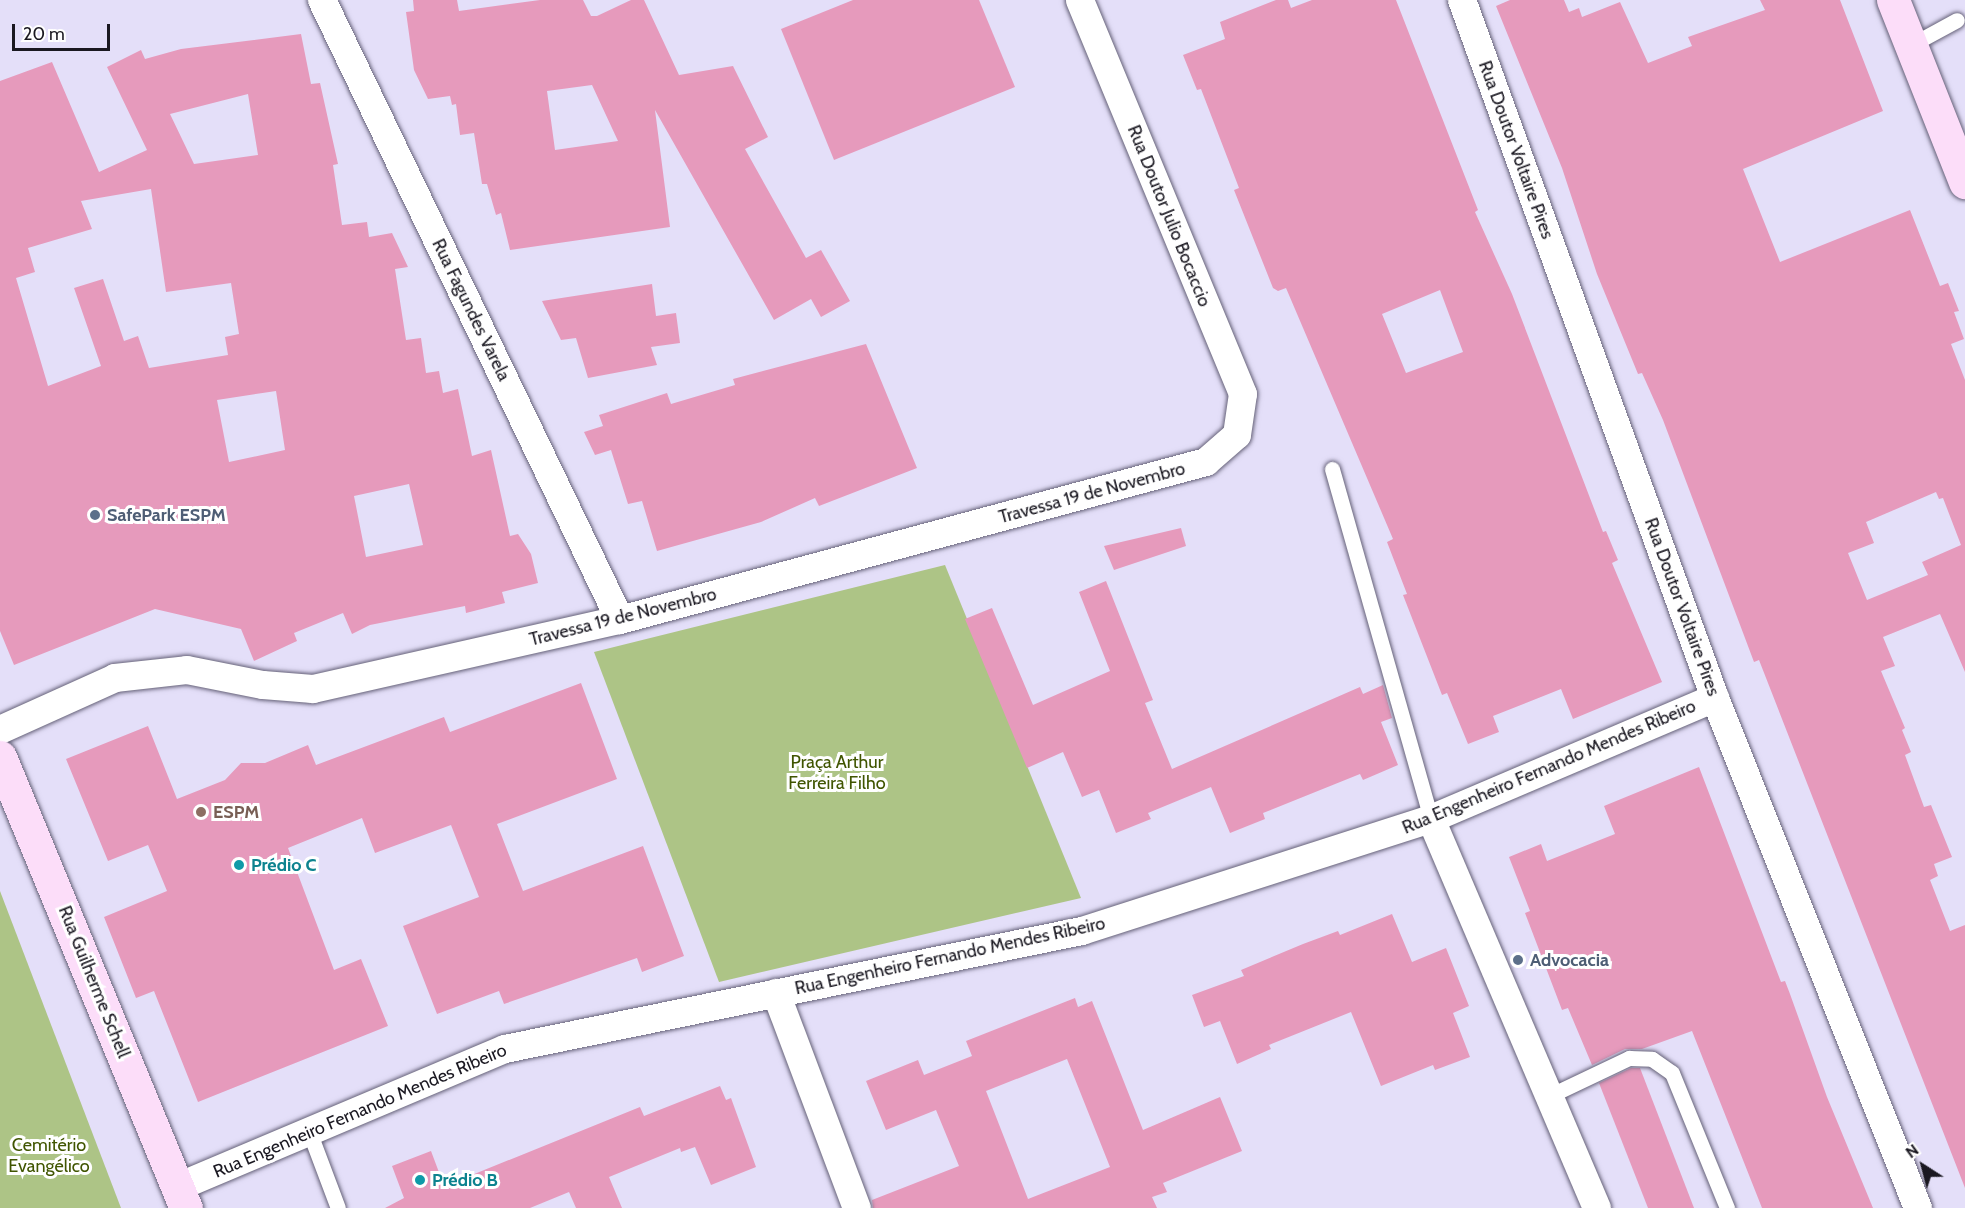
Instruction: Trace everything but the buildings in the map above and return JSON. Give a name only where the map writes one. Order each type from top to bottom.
[{"type":"street","name":"Rua Fagundes Varela","points":[[322,0],[620,620]]},
{"type":"street","name":"Rua Doutor Julio Bocaccio","points":[[1080,0],[1243,394],[1237,435]]},
{"type":"street","name":"Rua Doutor Voltaire Pires","points":[[1462,0],[1715,698],[1918,1208]]},
{"type":"street","points":[[1893,0],[1965,182]]},
{"type":"street","name":"Travessa 19 de Novembro","points":[[0,730],[115,678],[187,670],[263,685],[313,689],[620,620],[1206,462],[1237,435]]},
{"type":"street","name":"Rua Engenheiro Fernando Mendes Ribeiro","points":[[182,1197],[309,1131],[505,1048],[1082,931],[1431,819],[1715,698]]},
{"type":"street","name":"Rua Guilherme Schell","points":[[0,757],[182,1197]]},
{"type":"street","points":[[1431,819],[1597,1208]]},
{"type":"street","points":[[776,993],[857,1208]]},
{"type":"lane","points":[[1911,45],[1957,20]]},
{"type":"lane","points":[[1332,469],[1431,819]]},
{"type":"lane","points":[[1549,1096],[1629,1058],[1652,1059],[1672,1073],[1727,1208]]},
{"type":"lane","points":[[309,1131],[339,1208]]},
{"type":"green space","name":"Praça Arthur Ferreira Filho","points":[[945,565],[1081,898],[719,982],[594,652]]},
{"type":"green space","name":"Cemitério Evangélico","points":[[0,891],[121,1208],[0,1208]]},
{"type":"place","name":"SafePark ESPM","points":[[95,515]]},
{"type":"place","name":"ESPM","points":[[201,812]]},
{"type":"place","name":"Prédio C","points":[[239,865]]},
{"type":"place","name":"Advocacia","points":[[1518,960]]},
{"type":"place","name":"Prédio B","points":[[420,1180]]}]
